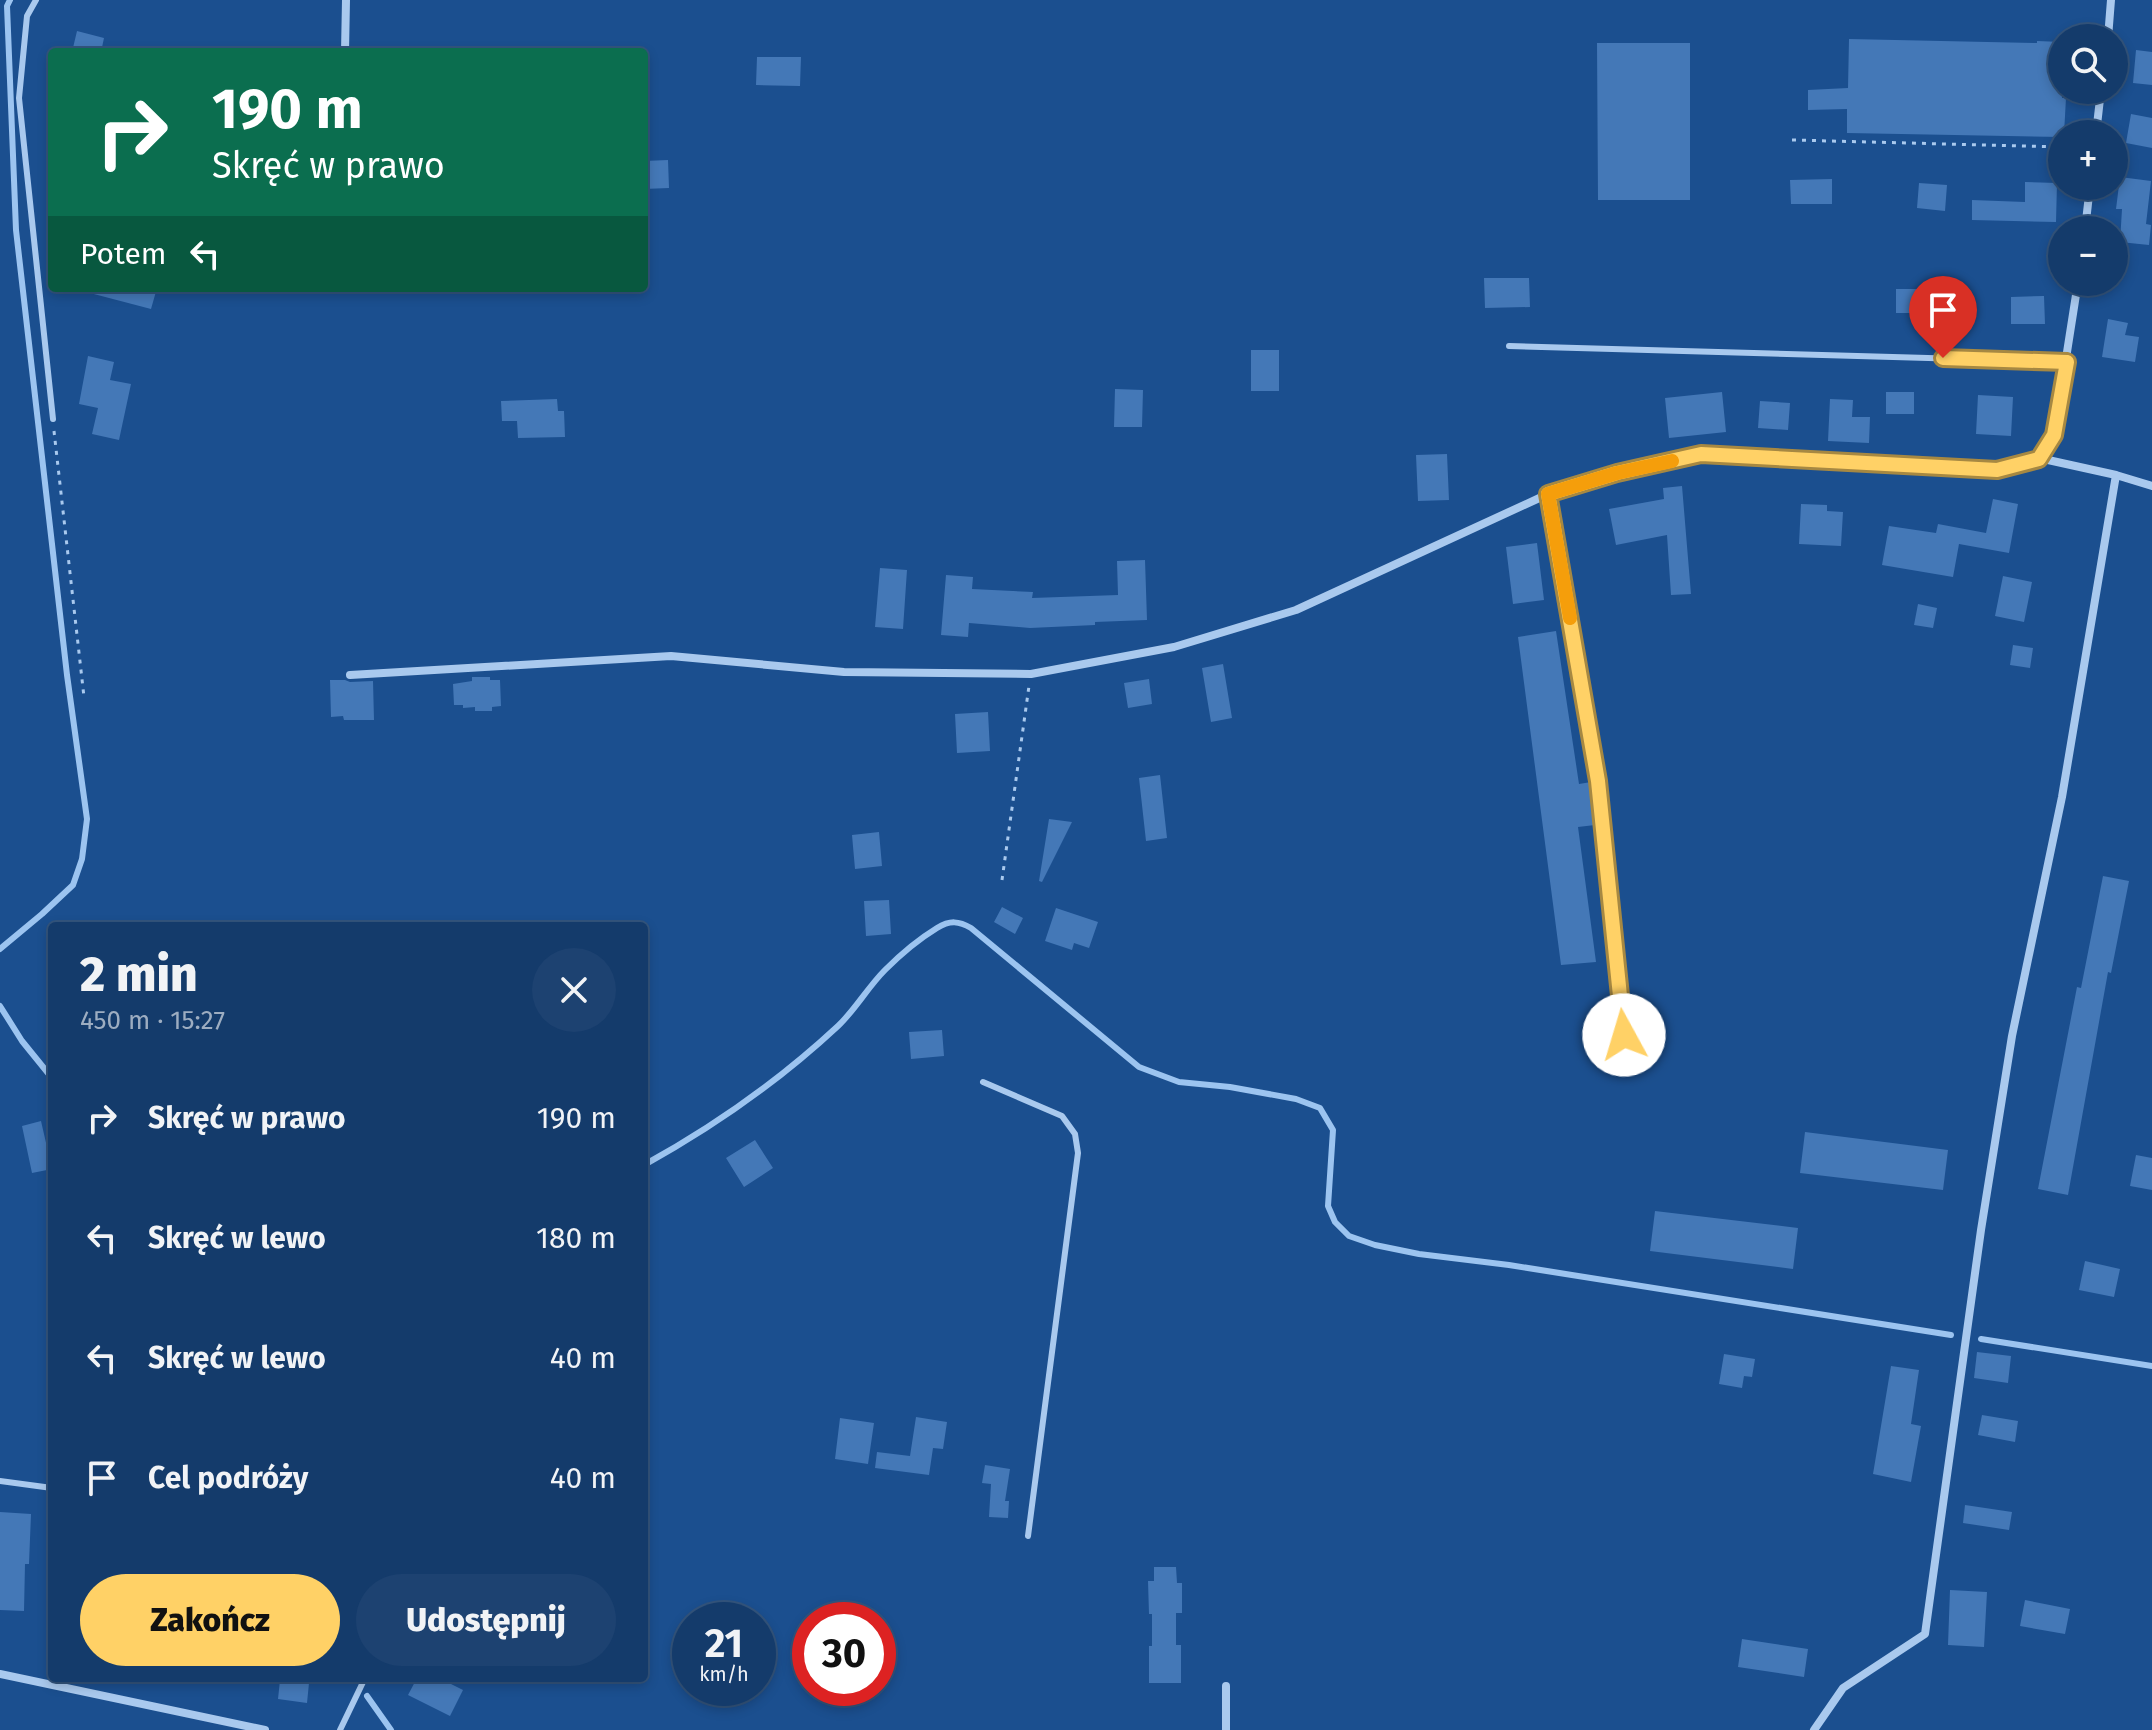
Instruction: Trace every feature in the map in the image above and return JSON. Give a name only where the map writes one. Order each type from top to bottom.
[{"type":"street","points":[[345,48],[346,0]]},
{"type":"street","points":[[2109,24],[2111,0]]},
{"type":"street","points":[[2039,458],[2054,435],[2076,296]]},
{"type":"street","points":[[350,675],[671,656],[844,672],[1031,674],[1174,647],[1296,610],[1548,494],[1617,473],[1701,454],[1997,470],[2039,458],[2152,486]]},
{"type":"street","points":[[1814,1730],[1843,1688],[1925,1634],[1981,1230],[2012,1036],[2062,797],[2116,475]]},
{"type":"street","points":[[1548,494],[1598,781],[1624,1035]]},
{"type":"street","points":[[0,1674],[265,1730]]},
{"type":"street","points":[[1226,1686],[1226,1730]]},
{"type":"lane","points":[[36,0],[27,16],[19,98],[53,419]]},
{"type":"lane","points":[[1509,346],[2067,362]]},
{"type":"lane","points":[[983,1082],[1062,1116],[1075,1134],[1078,1153],[1028,1536]]},
{"type":"lane","points":[[0,1481],[48,1487]]},
{"type":"lane","points":[[340,1730],[363,1682]]},
{"type":"path","points":[[1792,140],[2048,147]]},
{"type":"path","points":[[53,419],[84,697]]},
{"type":"path","points":[[1002,880],[1031,674]]},
{"type":"building","points":[[77,31],[104,38],[102,48],[73,48]]},
{"type":"building","points":[[1849,39],[2048,41],[2048,104],[2066,104],[2065,120],[2048,120],[2048,137],[1847,133],[1847,109],[1808,110],[1808,90],[1848,88]]},
{"type":"building","points":[[1597,43],[1690,43],[1690,200],[1598,200]]},
{"type":"building","points":[[2136,50],[2152,52],[2152,85],[2133,83]]},
{"type":"building","points":[[757,57],[801,57],[800,86],[756,85]]},
{"type":"building","points":[[2131,114],[2152,118],[2152,148],[2128,143]]},
{"type":"building","points":[[668,160],[669,188],[648,189],[648,161]]},
{"type":"building","points":[[2128,178],[2151,181],[2146,224],[2151,225],[2149,245],[2128,243],[2128,216],[2122,216],[2122,209],[2116,209],[2117,200],[2128,200]]},
{"type":"building","points":[[1832,179],[1832,204],[1791,204],[1790,180]]},
{"type":"building","points":[[2025,182],[2048,183],[2048,200],[2057,200],[2056,216],[2048,216],[2048,222],[1972,220],[1972,200],[2025,202]]},
{"type":"building","points":[[1919,183],[1947,185],[1945,211],[1917,208]]},
{"type":"building","points":[[1484,278],[1529,278],[1530,307],[1485,308]]},
{"type":"building","points":[[1896,289],[1937,289],[1937,313],[1896,313]]},
{"type":"building","points":[[90,292],[156,292],[151,309]]},
{"type":"building","points":[[2044,296],[2045,324],[2011,324],[2011,297]]},
{"type":"building","points":[[2108,319],[2128,323],[2125,335],[2139,337],[2135,362],[2102,357]]},
{"type":"building","points":[[1251,350],[1279,350],[1279,391],[1251,391]]},
{"type":"building","points":[[88,356],[114,362],[110,380],[131,384],[119,440],[92,434],[98,408],[79,404]]},
{"type":"building","points":[[1115,389],[1143,390],[1142,427],[1114,427]]},
{"type":"building","points":[[1722,392],[1726,432],[1669,438],[1665,398]]},
{"type":"building","points":[[1886,392],[1914,392],[1914,414],[1886,414]]},
{"type":"building","points":[[1978,395],[2013,397],[2011,436],[1976,434]]},
{"type":"building","points":[[557,399],[558,411],[564,411],[565,437],[518,438],[517,421],[502,421],[501,401]]},
{"type":"building","points":[[1830,399],[1853,400],[1852,417],[1870,417],[1869,443],[1828,441]]},
{"type":"building","points":[[1760,401],[1790,403],[1788,430],[1758,428]]},
{"type":"building","points":[[1447,454],[1449,500],[1418,501],[1416,455]]},
{"type":"building","points":[[1682,486],[1691,594],[1671,595],[1667,535],[1616,545],[1609,509],[1664,499],[1663,488]]},
{"type":"building","points":[[1993,499],[2018,504],[2009,553],[1959,544],[1953,577],[1882,565],[1889,526],[1936,533],[1938,524],[1986,533]]},
{"type":"building","points":[[1801,504],[1827,505],[1827,511],[1843,512],[1841,546],[1799,544]]},
{"type":"building","points":[[1537,543],[1544,600],[1513,604],[1506,547]]},
{"type":"building","points":[[1145,560],[1147,620],[1030,628],[969,623],[968,637],[941,635],[946,575],[973,577],[972,589],[1033,592],[1032,598],[1118,595],[1117,561]]},
{"type":"building","points":[[880,568],[907,570],[903,629],[875,627]]},
{"type":"building","points":[[2003,576],[2032,582],[2024,622],[1995,616]]},
{"type":"building","points":[[1918,604],[1937,608],[1933,628],[1914,625]]},
{"type":"building","points":[[1556,631],[1579,784],[1591,782],[1595,825],[1578,827],[1596,962],[1561,965],[1518,637]]},
{"type":"building","points":[[2013,645],[2033,648],[2030,668],[2010,665]]},
{"type":"building","points":[[1223,664],[1232,718],[1211,722],[1202,668]]},
{"type":"building","points":[[472,677],[500,680],[501,706],[492,707],[492,711],[475,711],[475,707],[454,705],[453,684],[472,681]]},
{"type":"building","points":[[1149,679],[1152,704],[1128,708],[1124,683]]},
{"type":"building","points":[[330,680],[373,681],[374,720],[331,717]]},
{"type":"building","points":[[988,712],[990,751],[957,753],[955,714]]},
{"type":"building","points":[[1160,775],[1167,838],[1146,841],[1139,778]]},
{"type":"building","points":[[1049,819],[1072,822],[1042,882],[1039,881]]},
{"type":"building","points":[[879,832],[882,866],[855,869],[852,835]]},
{"type":"building","points":[[2103,876],[2129,881],[2111,973],[2108,972],[2068,1195],[2038,1189],[2077,987],[2081,988]]},
{"type":"building","points":[[889,900],[891,934],[866,936],[864,901]]},
{"type":"building","points":[[1002,907],[1023,918],[1015,934],[994,922]]},
{"type":"building","points":[[1056,908],[1098,922],[1089,948],[1074,943],[1072,950],[1045,941]]},
{"type":"building","points":[[942,1030],[944,1056],[911,1059],[909,1032]]},
{"type":"building","points":[[41,1121],[48,1152],[48,1170],[32,1173],[22,1126]]},
{"type":"building","points":[[1805,1132],[1948,1150],[1943,1190],[1800,1173]]},
{"type":"building","points":[[755,1140],[773,1168],[744,1187],[726,1158]]},
{"type":"building","points":[[2136,1155],[2152,1158],[2152,1190],[2130,1186]]},
{"type":"building","points":[[1655,1211],[1798,1228],[1793,1269],[1650,1251]]},
{"type":"building","points":[[2085,1261],[2120,1269],[2114,1297],[2079,1290]]},
{"type":"building","points":[[1977,1352],[2011,1356],[2008,1383],[1974,1378]]},
{"type":"building","points":[[1724,1354],[1755,1359],[1752,1377],[1744,1376],[1742,1388],[1719,1384]]},
{"type":"building","points":[[1891,1366],[1919,1370],[1911,1424],[1921,1426],[1911,1482],[1873,1474]]},
{"type":"building","points":[[1982,1415],[2018,1421],[2015,1442],[1978,1435]]},
{"type":"building","points":[[916,1417],[947,1422],[943,1449],[933,1448],[929,1475],[875,1468],[877,1452],[910,1456]]},
{"type":"building","points":[[840,1418],[874,1423],[868,1464],[835,1459]]},
{"type":"building","points":[[985,1465],[1010,1469],[1005,1501],[1009,1501],[1008,1518],[989,1517],[991,1484],[982,1483]]},
{"type":"building","points":[[1965,1505],[2012,1512],[2009,1530],[1963,1523]]},
{"type":"building","points":[[0,1512],[31,1514],[24,1611],[0,1610]]},
{"type":"building","points":[[1154,1567],[1176,1567],[1177,1583],[1182,1583],[1182,1613],[1176,1613],[1176,1645],[1181,1645],[1181,1683],[1149,1683],[1152,1614],[1149,1614],[1148,1581],[1154,1581]]},
{"type":"building","points":[[1950,1590],[1987,1592],[1984,1647],[1948,1645]]},
{"type":"building","points":[[2025,1600],[2070,1609],[2065,1634],[2020,1626]]},
{"type":"building","points":[[1742,1639],[1808,1649],[1804,1677],[1738,1667]]},
{"type":"building","points":[[280,1682],[309,1683],[307,1703],[278,1699]]},
{"type":"building","points":[[415,1682],[447,1682],[463,1690],[450,1716],[408,1695]]},
{"type":"waterway","points":[[0,949],[73,885],[82,859],[87,819],[67,675],[16,230],[7,6],[10,0]]},
{"type":"waterway","points":[[648,1163],[720,1119],[769,1084],[838,1026],[903,953],[942,925],[958,923],[971,928],[1139,1067],[1179,1082],[1296,1099],[1320,1108],[1333,1130],[1328,1206],[1335,1222],[1349,1236],[1419,1254],[1509,1265],[1951,1335]]},
{"type":"waterway","points":[[0,1006],[22,1041],[48,1073]]},
{"type":"waterway","points":[[1981,1339],[2152,1366]]},
{"type":"waterway","points":[[367,1696],[391,1730]]},
{"type":"slow traffic","points":[[1570,618],[1548,494],[1617,473],[1672,461]]},
{"type":"route","points":[[1624,1035],[1598,781],[1548,494],[1617,473],[1701,454],[1997,470],[2039,459],[2054,435],[2067,362],[1943,358]]}]
